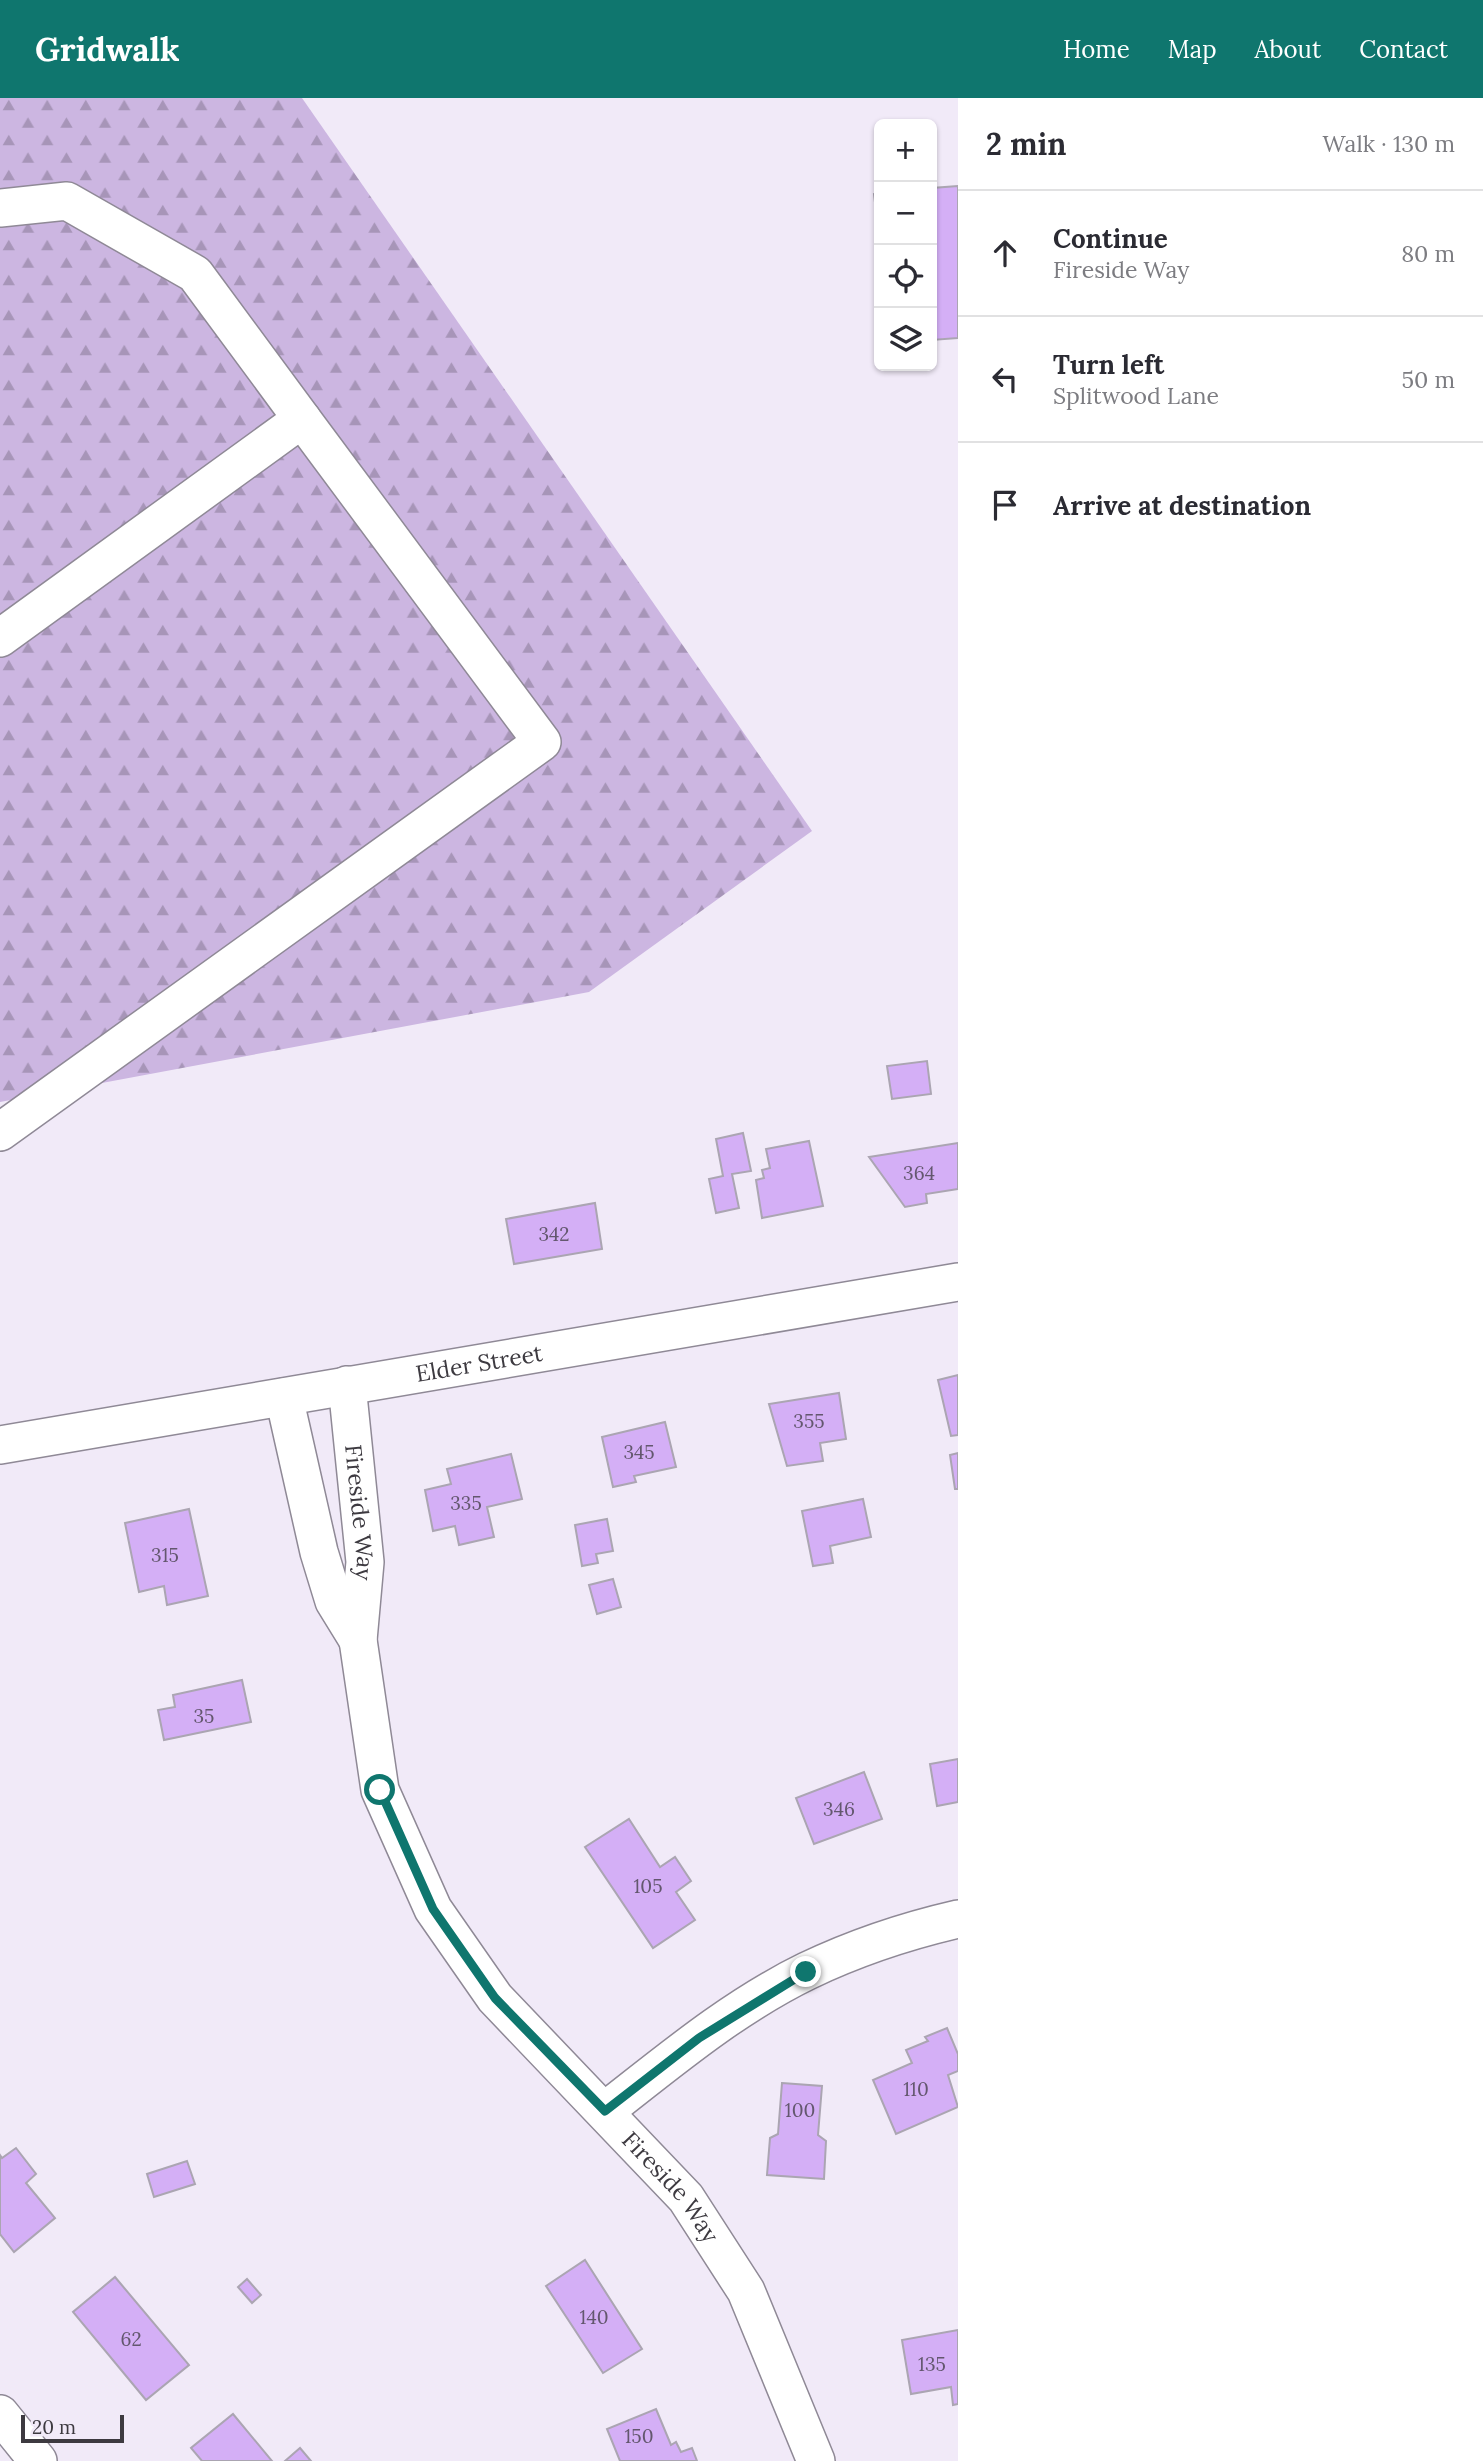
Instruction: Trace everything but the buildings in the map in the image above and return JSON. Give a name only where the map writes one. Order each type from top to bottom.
[{"type":"street","points":[[0,208],[67,201],[195,274],[542,742],[0,1132]]},
{"type":"street","points":[[0,638],[302,419]]},
{"type":"street","name":"Elder Street","points":[[0,1445],[958,1282]]},
{"type":"street","name":"Fireside Way","points":[[347,1385],[365,1563],[358,1640],[380,1790],[433,1909],[495,1998],[686,2198],[746,2291],[816,2461]]},
{"type":"street","name":"Fireside Way","points":[[284,1397],[319,1552],[334,1601],[358,1640]]},
{"type":"street","points":[[605,2111],[699,2038],[806,1972],[902,1933],[958,1919]]},
{"type":"street","points":[[0,2414],[38,2461]]},
{"type":"green space","points":[[0,98],[302,98],[812,831],[589,992],[0,1102]]},
{"type":"route","points":[[380,1790],[433,1909],[495,1998],[605,2111],[699,2038],[806,1972]]}]
